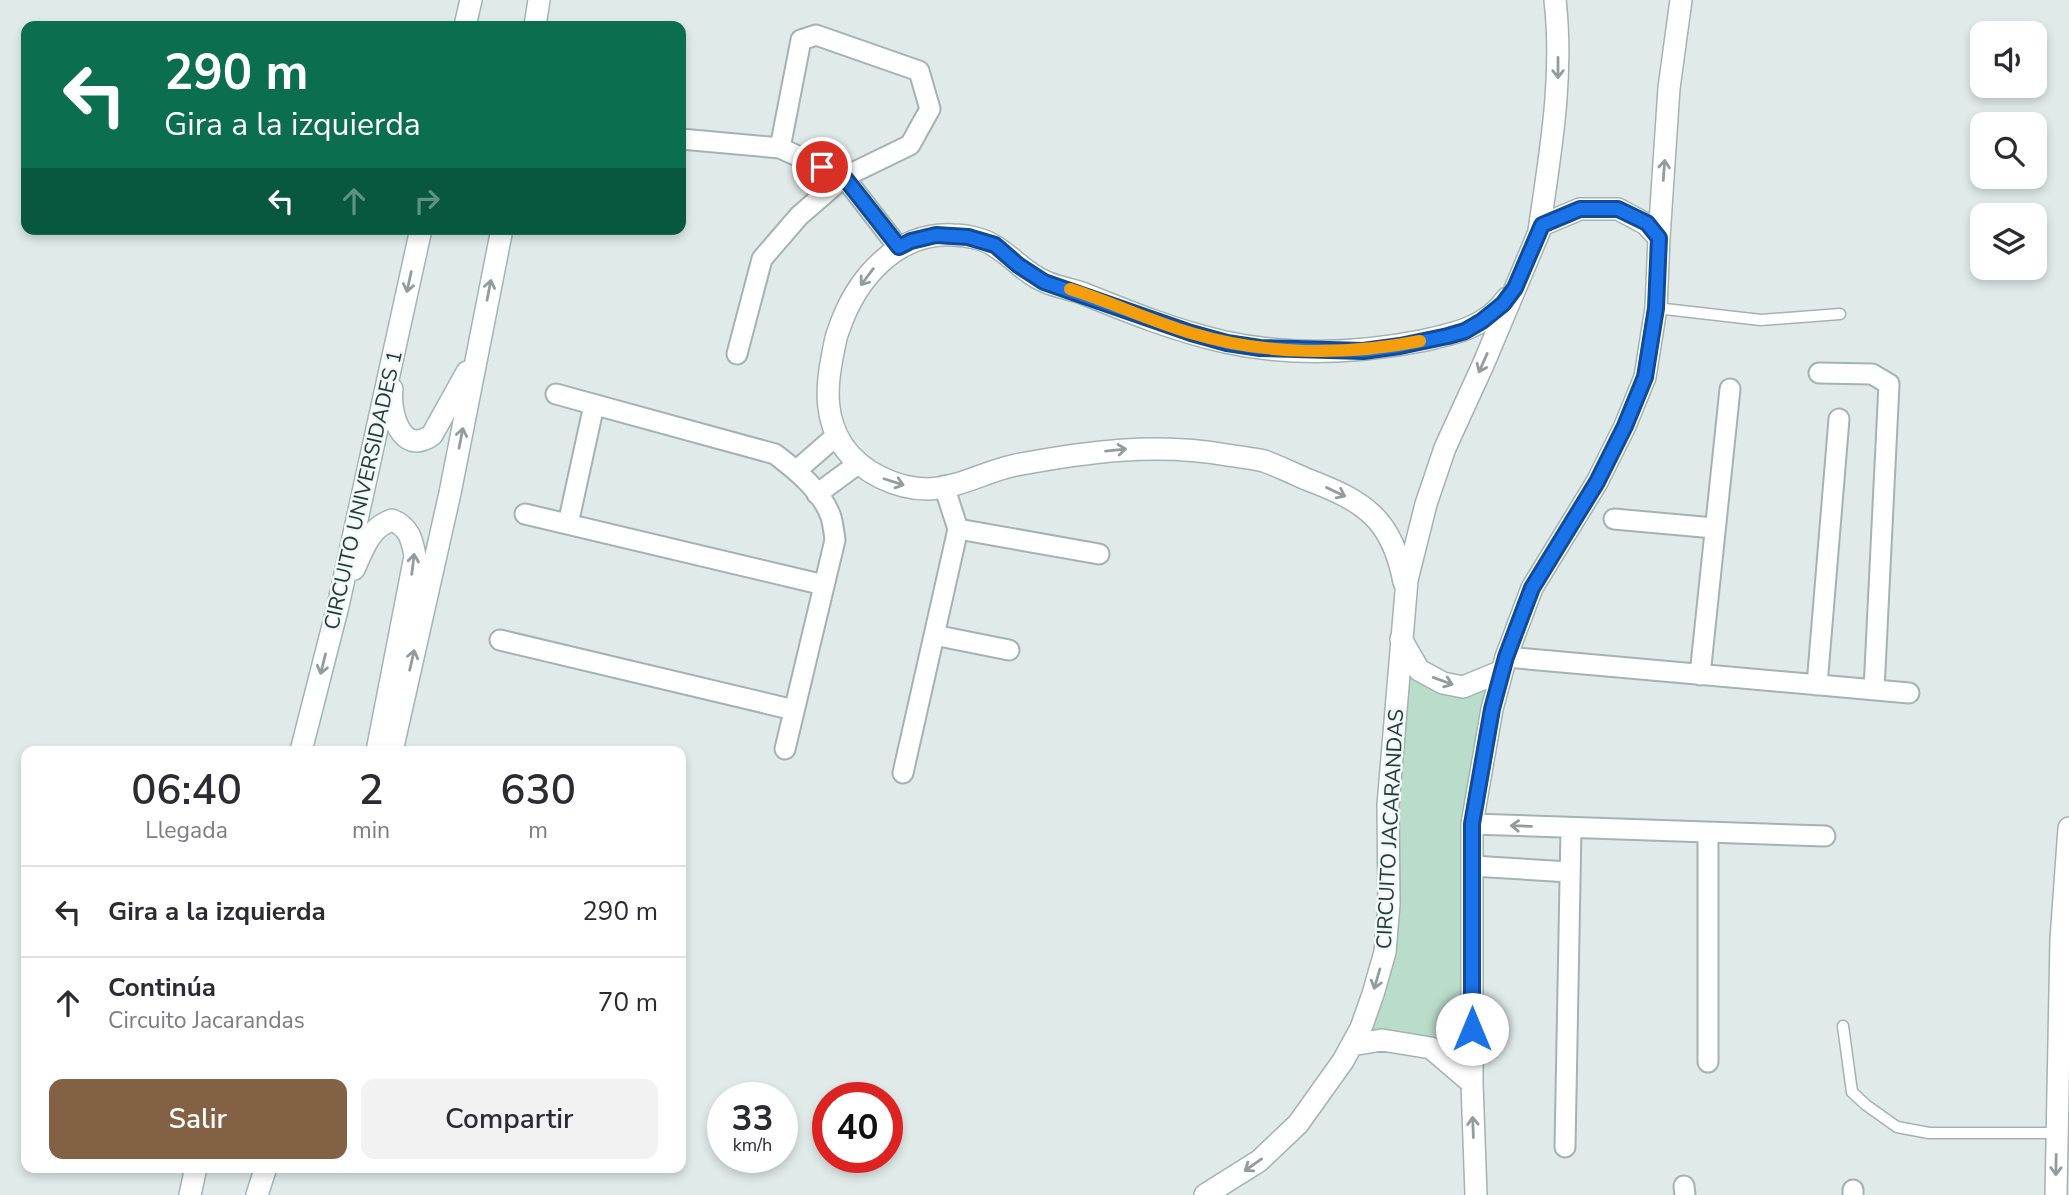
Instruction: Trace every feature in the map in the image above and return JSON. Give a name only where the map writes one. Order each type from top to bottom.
[{"type":"street","points":[[467,21],[471,0]]},
{"type":"street","points":[[536,21],[539,0]]},
{"type":"street","points":[[1539,231],[1559,75],[1555,0]]},
{"type":"street","points":[[1476,1195],[1472,1083],[1472,824],[1492,709],[1504,664],[1532,588],[1597,482],[1625,426],[1645,377],[1656,308],[1669,89],[1681,0]]},
{"type":"street","points":[[737,354],[762,259],[799,216],[844,177],[910,145],[930,109],[919,71],[816,35],[801,40],[780,148]]},
{"type":"street","points":[[686,139],[780,148],[844,177],[899,247]]},
{"type":"street","points":[[1406,593],[1426,504],[1445,448],[1542,225],[1580,209],[1618,209],[1647,223],[1659,238]]},
{"type":"street","name":"CIRCUITO UNIVERSIDADES 1","points":[[302,746],[338,606],[420,235]]},
{"type":"street","points":[[393,746],[450,493],[501,235]]},
{"type":"street","points":[[1406,593],[1397,551],[1379,521],[1369,511],[1338,492],[1261,460],[1177,448],[1124,449],[1013,466],[928,489],[899,484],[873,474],[846,451],[836,436],[830,418],[828,377],[838,331],[862,283],[875,266],[899,247],[936,235],[968,237],[995,245],[1018,265],[1044,282],[1191,333],[1227,343],[1260,348],[1363,351],[1448,336],[1465,331],[1482,321],[1503,304],[1515,288]]},
{"type":"street","points":[[398,334],[391,394],[393,414],[401,432],[416,442],[426,440],[432,435],[477,352]]},
{"type":"street","points":[[1819,373],[1872,374],[1889,384],[1874,690]]},
{"type":"street","points":[[1700,675],[1730,389]]},
{"type":"street","points":[[556,394],[775,454],[797,471],[817,494],[830,515],[835,540],[785,749]]},
{"type":"street","points":[[568,524],[594,405]]},
{"type":"street","points":[[1817,685],[1839,419]]},
{"type":"street","points":[[797,471],[836,436]]},
{"type":"street","points":[[817,494],[859,463]]},
{"type":"street","points":[[903,773],[958,529],[944,486]]},
{"type":"street","points":[[525,514],[824,585]]},
{"type":"street","points":[[1614,519],[1714,528]]},
{"type":"street","points":[[338,606],[372,533],[380,524],[392,520],[402,524],[412,541],[415,556],[378,746]]},
{"type":"street","points":[[958,529],[1099,554]]},
{"type":"street","name":"CIRCUITO JACARANDAS","points":[[1205,1195],[1259,1161],[1298,1124],[1352,1045],[1365,1017],[1385,952],[1389,904],[1388,805],[1406,593]]},
{"type":"street","points":[[934,635],[1009,650]]},
{"type":"street","points":[[1401,639],[1419,670],[1443,683],[1463,687],[1504,664],[1700,675],[1909,693]]},
{"type":"street","points":[[500,640],[794,710]]},
{"type":"street","points":[[1472,824],[1825,836]]},
{"type":"street","points":[[1564,1147],[1570,828]]},
{"type":"street","points":[[2056,1195],[2061,939],[2069,828]]},
{"type":"street","points":[[1708,833],[1708,1062]]},
{"type":"street","points":[[1472,866],[1570,872]]},
{"type":"street","points":[[1352,1045],[1382,1040],[1431,1048],[1472,1083]]},
{"type":"street","points":[[1459,1195],[1474,1156]]},
{"type":"street","points":[[190,1195],[196,1173]]},
{"type":"street","points":[[257,1195],[264,1173]]},
{"type":"lane","points":[[1656,308],[1761,320],[1840,314]]},
{"type":"lane","points":[[1843,1026],[1852,1092],[1898,1127],[1929,1133],[2057,1133]]},
{"type":"green space","points":[[1401,639],[1443,683],[1502,671],[1471,858],[1472,1083],[1423,1048],[1352,1045],[1373,994]]},
{"type":"slow traffic","points":[[1070,289],[1191,333],[1227,343],[1260,348],[1363,351],[1420,341]]},
{"type":"route","points":[[822,167],[844,177],[899,247],[936,235],[968,237],[995,245],[1018,265],[1044,282],[1191,333],[1227,343],[1260,348],[1363,351],[1400,346],[1465,331],[1495,312],[1515,288],[1542,225],[1580,209],[1618,209],[1647,223],[1659,238],[1656,308],[1645,377],[1625,426],[1597,482],[1532,588],[1506,657],[1492,709],[1472,824],[1472,1029]]}]
